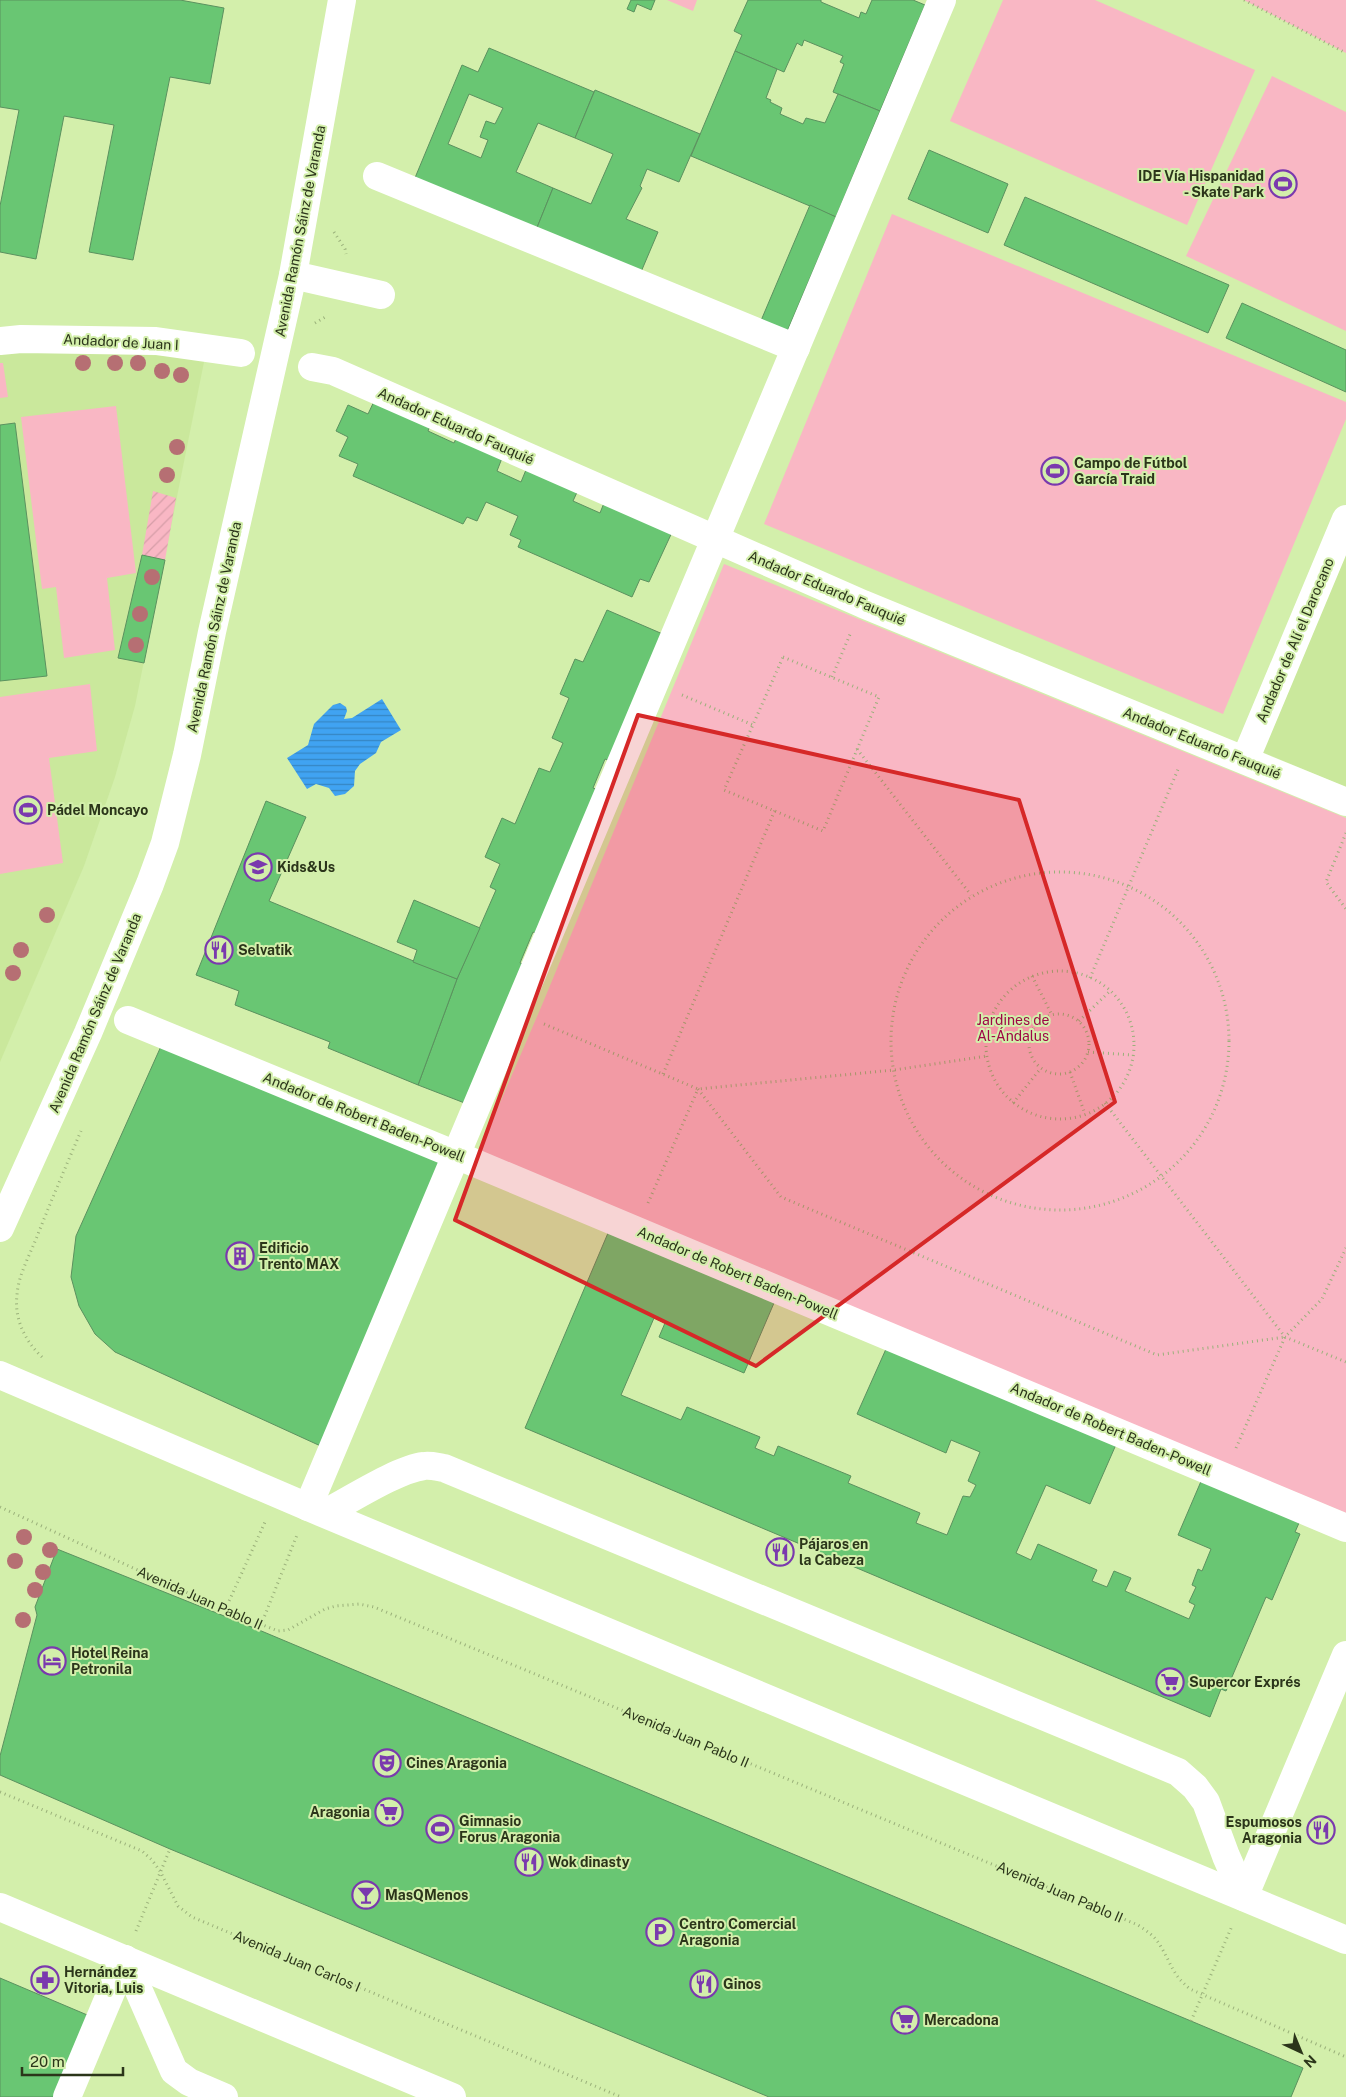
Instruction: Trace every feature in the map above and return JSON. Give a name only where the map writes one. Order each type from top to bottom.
[{"type":"street","name":"Avenida Ramón Sáinz de Varanda","points":[[0,1228],[88,1033],[165,843],[185,763],[214,623],[293,275],[342,0]]},
{"type":"street","points":[[317,1510],[456,1155],[942,0]]},
{"type":"street","points":[[377,176],[796,348]]},
{"type":"street","points":[[293,275],[381,295]]},
{"type":"street","name":"Andador de Juan I","points":[[0,341],[21,339],[156,341],[241,353]]},
{"type":"street","name":"Andador Eduardo Fauquié","points":[[312,367],[333,371],[863,604],[1346,802]]},
{"type":"street","name":"Andador de Alí el Darocano","points":[[1245,760],[1346,519]]},
{"type":"street","name":"Andador de Robert Baden-Powell","points":[[128,1020],[456,1155],[1346,1528]]},
{"type":"street","points":[[0,1374],[317,1510],[1346,1940]]},
{"type":"street","points":[[317,1510],[415,1468],[432,1466],[444,1468],[1169,1768],[1178,1772],[1195,1787],[1206,1802],[1244,1897]]},
{"type":"street","points":[[1244,1897],[1346,1655]]},
{"type":"street","points":[[0,1907],[452,2097]]},
{"type":"street","points":[[67,2097],[125,1959]]},
{"type":"street","points":[[125,1959],[174,2071],[189,2082],[224,2097]]},
{"type":"path","points":[[1244,0],[1346,53]]},
{"type":"path","points":[[832,677],[863,604]]},
{"type":"path","points":[[783,657],[880,697],[823,831],[724,790],[753,725],[783,657]]},
{"type":"path","points":[[655,684],[753,725]]},
{"type":"path","points":[[1090,978],[1191,738]]},
{"type":"path","points":[[857,749],[971,895]]},
{"type":"path","points":[[663,1074],[775,810]]},
{"type":"path","points":[[1346,833],[1326,882],[1346,910]]},
{"type":"path","points":[[1082,871],[1137,888],[1183,922],[1215,968],[1230,1023],[1227,1078],[1206,1129],[1170,1171],[1123,1200],[1068,1211],[1014,1205],[964,1182],[924,1145],[898,1096],[890,1039],[900,983],[928,933],[971,895],[1024,874],[1082,871]]},
{"type":"path","points":[[1056,971],[1082,974],[1090,978],[1110,991],[1122,1005],[1132,1028],[1133,1056],[1128,1073],[1116,1093],[1099,1108],[1078,1117],[1055,1120],[1032,1115],[1013,1103],[996,1084],[987,1056],[986,1039],[994,1010],[1010,990],[1032,976],[1056,971]]},
{"type":"path","points":[[1032,976],[1052,1015]]},
{"type":"path","points":[[1079,1021],[1110,991]]},
{"type":"path","points":[[516,1012],[698,1089],[894,1070],[987,1056]]},
{"type":"path","points":[[1052,1015],[1071,1016],[1079,1021],[1089,1037],[1088,1052],[1082,1064],[1070,1072],[1055,1074],[1041,1068],[1031,1056],[1030,1041],[1035,1026],[1043,1019],[1052,1015]]},
{"type":"path","points":[[986,1039],[1030,1041]]},
{"type":"path","points":[[1088,1052],[1133,1056]]},
{"type":"path","points":[[1013,1103],[1041,1068]]},
{"type":"path","points":[[1070,1072],[1085,1114]]},
{"type":"path","points":[[644,1212],[698,1089]]},
{"type":"path","points":[[698,1089],[781,1197],[790,1201],[1157,1355],[1285,1338],[1346,1362]]},
{"type":"path","points":[[1105,1102],[1160,1177],[1285,1338]]},
{"type":"path","points":[[1233,1456],[1285,1338],[1322,1299],[1346,1248]]},
{"type":"path","points":[[24,1269],[16,1296],[20,1324],[32,1347],[45,1359]]},
{"type":"path","points":[[225,1610],[278,1493]]},
{"type":"path","name":"Avenida Juan Pablo II","points":[[0,1507],[225,1610],[260,1628],[283,1631],[325,1609],[336,1606],[359,1604],[374,1607],[1138,1925],[1152,1935],[1161,1946],[1171,1969],[1180,1981],[1190,1989],[1346,2057]]},
{"type":"path","points":[[260,1628],[317,1510]]},
{"type":"path","name":"Avenida Juan Carlos I","points":[[0,1792],[142,1851],[160,1871],[175,1902],[192,1917],[621,2097]]},
{"type":"path","points":[[125,1959],[170,1849]]},
{"type":"path","points":[[1190,2021],[1203,1996],[1244,1897]]},
{"type":"highlighted area","points":[[638,715],[1019,800],[1115,1102],[756,1366],[455,1220]]},
{"type":"shaded area","points":[[30,351],[205,357],[135,706],[115,777],[84,866],[0,1062],[0,352]]},
{"type":"shaded area","points":[[1346,553],[1346,787],[1262,752]]},
{"type":"green space","points":[[667,0],[697,0],[693,11]]},
{"type":"green space","points":[[1003,0],[1095,0],[1255,70],[1187,225],[950,121]]},
{"type":"green space","points":[[1244,0],[1346,0],[1346,53]]},
{"type":"green space","name":"IDE Vía Hispanidad - Skate Park","points":[[1272,76],[1346,112],[1346,331],[1186,256]]},
{"type":"green space","name":"Campo de Fútbol García Traid","points":[[892,214],[1346,402],[1346,419],[1223,714],[764,524]]},
{"type":"green space","points":[[0,363],[3,363],[8,397],[0,398]]},
{"type":"green space","points":[[116,406],[136,573],[107,578],[115,650],[64,658],[56,587],[42,589],[21,417]]},
{"type":"green space","points":[[153,491],[176,498],[165,560],[142,555]]},
{"type":"green space","name":"Jardines de Al-Ándalus","points":[[724,564],[1346,818],[1346,1513],[478,1154],[542,1005]]},
{"type":"green space","name":"Pádel Moncayo","points":[[90,684],[97,751],[49,758],[63,863],[0,874],[0,697]]},
{"type":"water","points":[[382,699],[401,730],[381,742],[376,753],[360,764],[355,771],[354,786],[345,794],[335,796],[329,788],[316,784],[307,789],[287,758],[308,745],[314,724],[333,705],[340,703],[346,707],[347,711],[344,719],[352,718]]},
{"type":"building","points":[[0,0],[180,0],[224,8],[210,84],[170,77],[133,260],[89,252],[114,125],[64,116],[36,259],[0,252],[0,206],[19,110],[0,107]]},
{"type":"building","points":[[631,0],[655,0],[651,10],[637,4],[634,12],[627,9]]},
{"type":"building","points":[[748,0],[821,0],[821,2],[859,18],[861,12],[866,14],[872,0],[913,0],[925,5],[880,111],[833,92],[844,64],[840,62],[843,56],[804,40],[802,46],[797,43],[784,72],[735,51],[742,35],[734,31]]},
{"type":"building","points":[[489,48],[594,92],[575,138],[538,123],[516,172],[553,188],[534,235],[412,185],[462,65],[478,72]],"holes":[[[469,94],[503,108],[495,124],[486,121],[480,137],[488,140],[481,158],[448,144]]]},
{"type":"building","points":[[735,51],[777,69],[766,98],[782,108],[780,114],[803,124],[806,118],[825,123],[838,94],[880,111],[836,217],[691,156]]},
{"type":"building","points":[[595,90],[700,134],[679,182],[647,169],[640,186],[642,188],[626,219],[658,232],[638,279],[534,235],[553,188],[591,204],[613,154],[575,138]]},
{"type":"building","points":[[929,150],[1008,184],[988,233],[908,199]]},
{"type":"building","points":[[1025,197],[1229,285],[1208,333],[1004,245]]},
{"type":"building","points":[[810,205],[836,217],[783,341],[757,330]]},
{"type":"building","points":[[1242,303],[1346,350],[1346,392],[1226,338]]},
{"type":"building","points":[[377,395],[432,421],[428,431],[454,443],[459,432],[504,453],[497,471],[521,482],[528,465],[579,488],[573,501],[600,513],[606,498],[674,528],[649,582],[640,579],[632,597],[518,547],[521,540],[510,535],[518,516],[486,502],[477,521],[467,517],[463,524],[353,476],[358,464],[339,456],[348,437],[336,431],[348,405],[368,414]]},
{"type":"building","points":[[15,423],[47,676],[0,681],[0,425]]},
{"type":"building","points":[[142,555],[165,560],[144,663],[118,658]]},
{"type":"building","points":[[607,610],[672,638],[617,764],[605,759],[593,788],[606,793],[544,937],[533,932],[520,963],[533,968],[475,1107],[418,1085],[457,979],[496,890],[490,887],[500,864],[485,857],[502,818],[515,824],[539,768],[550,772],[563,743],[552,738],[569,698],[560,694],[575,659],[583,662]]},
{"type":"building","points":[[266,801],[306,817],[269,901],[457,979],[418,1085],[328,1048],[330,1042],[235,1005],[239,991],[196,975]]},
{"type":"building","points":[[414,900],[480,928],[457,979],[413,962],[417,950],[397,942]]},
{"type":"building","name":"Edificio Trento MAX","points":[[162,1044],[448,1160],[325,1448],[115,1352],[95,1334],[79,1306],[71,1277],[76,1236]]},
{"type":"building","points":[[611,1226],[777,1296],[744,1373],[659,1337],[665,1323],[654,1318],[621,1395],[681,1420],[687,1407],[760,1437],[755,1448],[774,1456],[778,1446],[851,1476],[848,1483],[920,1513],[916,1523],[947,1535],[963,1496],[970,1497],[976,1485],[968,1481],[980,1452],[951,1440],[946,1453],[857,1414],[890,1340],[1118,1440],[1090,1504],[1046,1485],[1016,1553],[1031,1560],[1038,1544],[1097,1570],[1092,1581],[1107,1587],[1114,1571],[1131,1578],[1125,1591],[1189,1619],[1195,1605],[1189,1602],[1196,1587],[1192,1585],[1198,1569],[1202,1571],[1211,1549],[1178,1535],[1205,1472],[1303,1514],[1295,1532],[1300,1534],[1272,1600],[1266,1597],[1226,1691],[1221,1689],[1210,1717],[525,1428]]},
{"type":"building","name":"Aragonia","points":[[57,1549],[259,1630],[1303,2068],[1291,2097],[769,2097],[170,1849],[0,1775],[0,1756],[37,1615],[35,1607]]},
{"type":"building","points":[[0,1978],[92,2017],[58,2097],[0,2097]]},
{"type":"place","name":"IDE Vía Hispanidad - Skate Park","points":[[1283,184]]},
{"type":"place","name":"Campo de Fútbol García Traid","points":[[1055,471]]},
{"type":"place","name":"Pádel Moncayo","points":[[28,810]]},
{"type":"place","name":"Kids&Us","points":[[258,867]]},
{"type":"place","name":"Selvatik","points":[[219,950]]},
{"type":"place","name":"Edificio Trento MAX","points":[[240,1256]]},
{"type":"place","name":"Pájaros en la Cabeza","points":[[780,1552]]},
{"type":"place","name":"Hotel Reina Petronila","points":[[52,1661]]},
{"type":"place","name":"Supercor Exprés","points":[[1170,1682]]},
{"type":"place","name":"Cines Aragonia","points":[[387,1763]]},
{"type":"place","name":"Aragonia","points":[[389,1812]]},
{"type":"place","name":"Gimnasio Forus Aragonia","points":[[440,1829]]},
{"type":"place","name":"Espumosos Aragonia","points":[[1321,1830]]},
{"type":"place","name":"Wok dinasty","points":[[529,1862]]},
{"type":"place","name":"MasQMenos","points":[[366,1895]]},
{"type":"place","name":"Centro Comercial Aragonia","points":[[660,1932]]},
{"type":"place","name":"Hernández Vitoria, Luis","points":[[45,1980]]},
{"type":"place","name":"Ginos","points":[[704,1984]]},
{"type":"place","name":"Mercadona","points":[[905,2020]]}]
